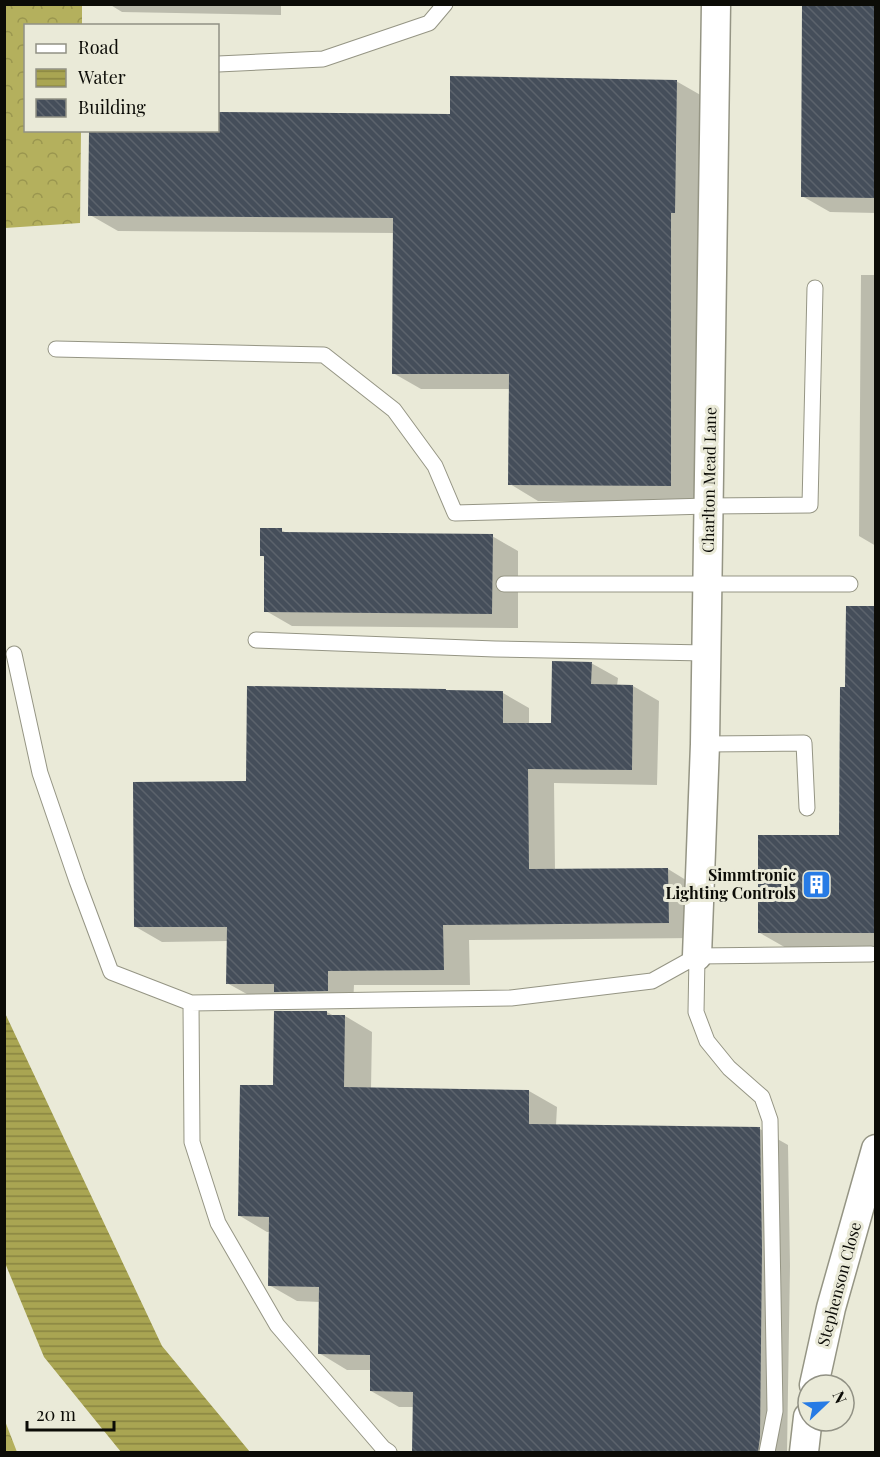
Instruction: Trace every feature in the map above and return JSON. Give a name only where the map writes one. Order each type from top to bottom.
[{"type":"street","name":"Charlton Mead Lane","points":[[697,956],[705,744],[716,4]]},
{"type":"street","name":"Stephenson Close","points":[[817,1373],[831,1308],[876,1149]]},
{"type":"street","points":[[804,1452],[806,1433]]},
{"type":"lane","points":[[219,64],[322,58],[429,23],[445,4]]},
{"type":"lane","points":[[56,349],[324,355],[394,411],[435,466],[455,513],[810,505],[815,288]]},
{"type":"lane","points":[[504,584],[850,584]]},
{"type":"lane","points":[[256,640],[495,649],[706,653]]},
{"type":"lane","points":[[14,654],[40,772],[111,972],[191,1003],[511,998],[652,981],[697,956],[871,954]]},
{"type":"lane","points":[[705,744],[804,743],[807,808]]},
{"type":"lane","points":[[697,956],[696,1012],[707,1041],[729,1068],[762,1097],[770,1120],[775,1411],[767,1452]]},
{"type":"lane","points":[[191,1003],[192,1142],[218,1224],[277,1324],[383,1448],[389,1452]]},
{"type":"green space","points":[[5,4],[82,5],[82,24],[24,24],[24,132],[81,132],[80,223],[5,228]]},
{"type":"green space","points":[[5,1421],[17,1452],[5,1452]]},
{"type":"water","points":[[4,1011],[162,1346],[250,1452],[121,1452],[44,1357],[5,1263]]},
{"type":"building","points":[[802,4],[876,4],[876,198],[801,197]]},
{"type":"building","points":[[450,76],[677,80],[675,213],[671,213],[671,486],[508,485],[509,374],[392,374],[393,218],[88,216],[89,132],[219,132],[219,112],[450,114]]},
{"type":"building","points":[[260,528],[282,528],[282,532],[493,534],[492,614],[264,612],[264,556],[260,556]]},
{"type":"building","points":[[846,606],[876,606],[876,933],[758,933],[758,835],[839,835],[840,687],[845,687]]},
{"type":"building","points":[[552,661],[592,662],[591,684],[633,685],[632,770],[528,769],[529,869],[668,868],[669,923],[443,925],[444,970],[328,971],[328,991],[274,992],[274,984],[226,984],[227,927],[134,927],[133,782],[246,781],[247,686],[503,691],[503,723],[551,723]]},
{"type":"building","points":[[274,1011],[327,1011],[327,1015],[345,1015],[344,1087],[529,1090],[529,1124],[760,1127],[762,1249],[758,1452],[412,1452],[413,1392],[370,1391],[370,1355],[318,1354],[319,1287],[268,1286],[269,1217],[238,1216],[240,1085],[273,1085]]},
{"type":"place","name":"Simmtronic Lighting Controls","points":[[817,884]]}]
